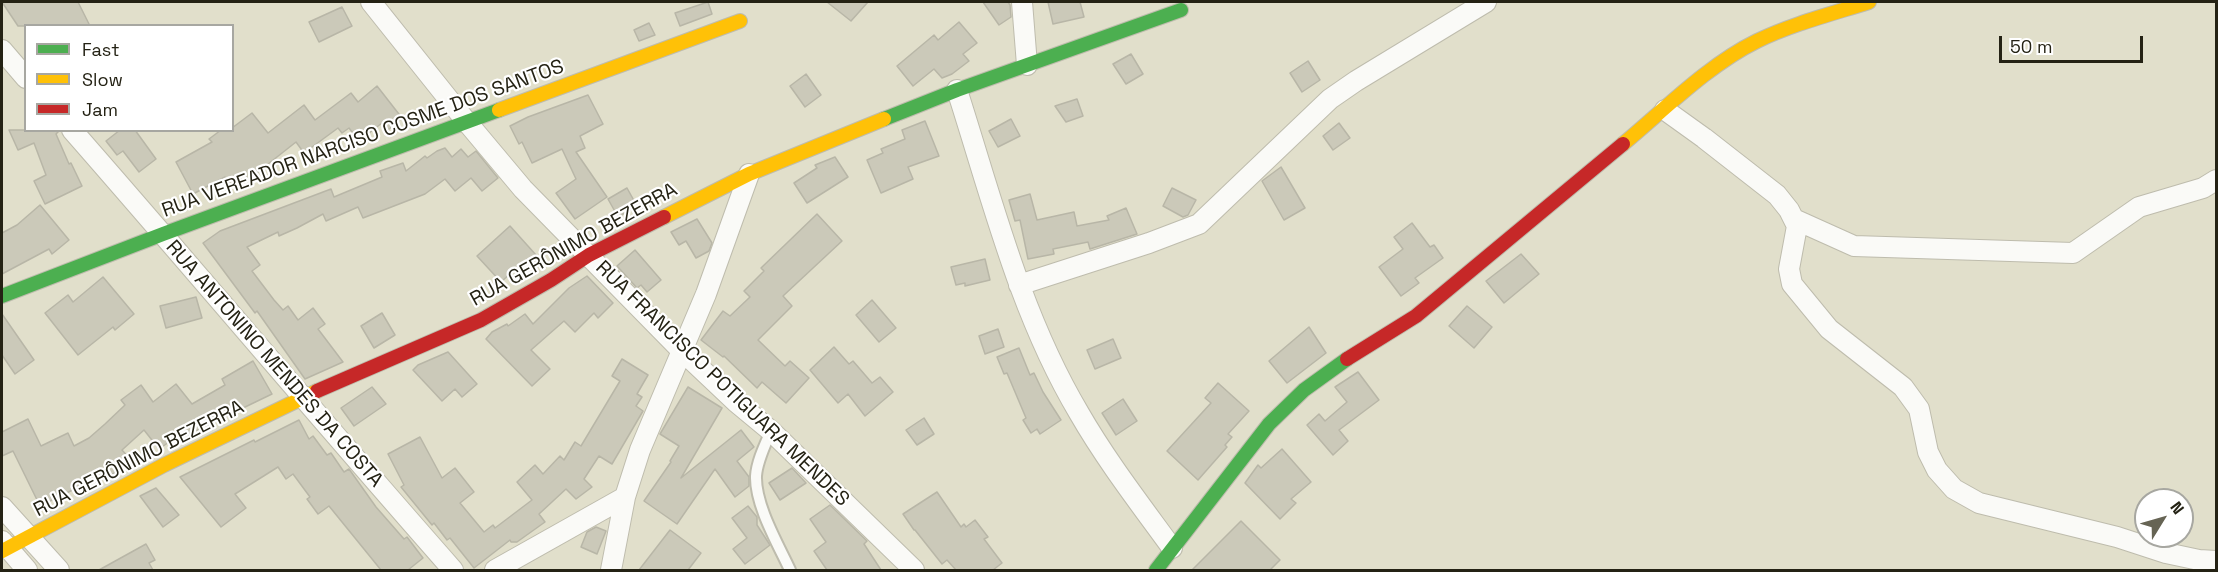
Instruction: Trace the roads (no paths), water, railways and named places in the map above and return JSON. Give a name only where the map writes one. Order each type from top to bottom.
[{"type":"street","name":"RUA FRANCISCO POTIGUARA MENDES","points":[[370,2],[524,189],[681,350],[771,431],[914,570]]},
{"type":"street","points":[[1022,2],[1027,64]]},
{"type":"street","points":[[1018,285],[1149,243],[1199,224],[1330,99],[1485,2]]},
{"type":"street","points":[[1156,570],[1269,424],[1304,390],[1334,367],[1416,316],[1706,75],[1758,41],[1869,2]]},
{"type":"street","name":"RUA GERÔNIMO BEZERRA","points":[[4,547],[29,537],[164,465],[302,398],[481,320],[551,280],[589,255],[748,174],[957,90],[1181,10]]},
{"type":"street","name":"RUA VEREADOR NARCISO COSME DOS SANTOS","points":[[2,296],[466,121],[740,21]]},
{"type":"street","points":[[2,50],[24,76]]},
{"type":"street","points":[[957,90],[1018,285],[1046,351],[1078,412],[1104,453],[1173,548]]},
{"type":"street","points":[[1665,110],[1777,195],[1794,219],[1797,232],[1789,269],[1792,284],[1829,329],[1904,387],[1920,409],[1928,452],[1932,461],[1954,489],[1979,503],[2117,537],[2166,553],[2199,560],[2217,561]]},
{"type":"street","name":"RUA ANTONINO MENDES DA COSTA","points":[[74,132],[453,570]]},
{"type":"street","points":[[611,570],[625,497],[640,450],[722,253],[748,174]]},
{"type":"street","points":[[1794,219],[1854,246],[2073,253],[2139,207],[2203,188],[2217,180]]},
{"type":"street","points":[[495,570],[625,497]]},
{"type":"street","points":[[2,507],[59,570]]},
{"type":"street","points":[[4,547],[27,570]]},
{"type":"lane","points":[[771,431],[758,466],[757,488],[762,507],[789,570]]}]
